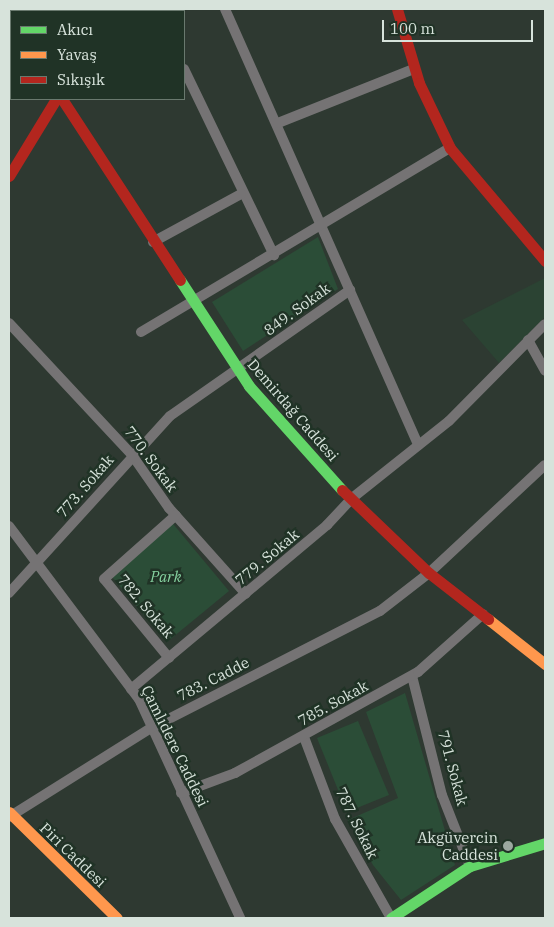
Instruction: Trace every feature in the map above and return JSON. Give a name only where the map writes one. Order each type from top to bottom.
[{"type":"street","points":[[225,9],[323,224],[418,444]]},
{"type":"street","points":[[397,9],[414,69],[450,148],[545,261]]},
{"type":"street","points":[[278,124],[414,69]]},
{"type":"street","points":[[185,71],[241,194],[274,256]]},
{"type":"street","points":[[9,176],[55,100]]},
{"type":"street","name":"Demirdağ Caddesi","points":[[63,100],[153,242],[238,370],[350,499],[429,573],[545,664]]},
{"type":"street","points":[[141,332],[194,304],[450,148]]},
{"type":"street","points":[[153,242],[241,194]]},
{"type":"street","name":"849. Sokak","points":[[238,370],[350,290]]},
{"type":"street","name":"770. Sokak","points":[[9,323],[132,455],[176,515],[246,594]]},
{"type":"street","name":"779. Sokak","points":[[131,689],[328,525],[350,499],[449,421],[545,324]]},
{"type":"street","points":[[528,340],[545,371]]},
{"type":"street","name":"773. Sokak","points":[[9,593],[132,455],[170,416],[238,370]]},
{"type":"street","name":"783. Cadde","points":[[10,815],[151,728],[380,611],[429,573],[545,465]]},
{"type":"street","name":"782. Sokak","points":[[169,658],[104,579],[176,515]]},
{"type":"street","name":"Çamlıdere Caddesi","points":[[9,526],[131,689],[240,918]]},
{"type":"street","name":"785. Sokak","points":[[181,793],[235,772],[304,737],[412,676],[483,614]]},
{"type":"street","name":"791. Sokak","points":[[412,676],[442,795],[470,866]]},
{"type":"street","name":"787. Sokak","points":[[304,737],[335,819],[391,918]]},
{"type":"street","name":"Piri Caddesi","points":[[10,815],[117,918]]},
{"type":"street","points":[[391,918],[470,866],[543,847]]},
{"type":"shaded area","points":[[545,278],[545,317],[499,363],[462,320]]},
{"type":"green space","points":[[318,237],[338,289],[243,351],[212,302]]},
{"type":"green space","name":"Park","points":[[169,519],[229,591],[167,642],[107,571]]},
{"type":"green space","points":[[405,693],[455,865],[401,900],[373,865],[348,820],[398,798],[366,712]]},
{"type":"green space","points":[[358,721],[389,795],[347,812],[317,738]]},
{"type":"traffic: fast","points":[[180,280],[249,386],[342,490]]},
{"type":"traffic: fast","points":[[391,918],[470,866],[545,843]]},
{"type":"traffic: slow","points":[[488,619],[545,664]]},
{"type":"traffic: slow","points":[[9,812],[117,918]]},
{"type":"traffic: jam","points":[[397,9],[419,83],[450,148],[545,261]]},
{"type":"traffic: jam","points":[[9,176],[55,100]]},
{"type":"traffic: jam","points":[[63,100],[180,280]]},
{"type":"traffic: jam","points":[[342,490],[429,573],[488,619]]},
{"type":"place","name":"Akgüvercin Caddesi","points":[[508,846]]}]
